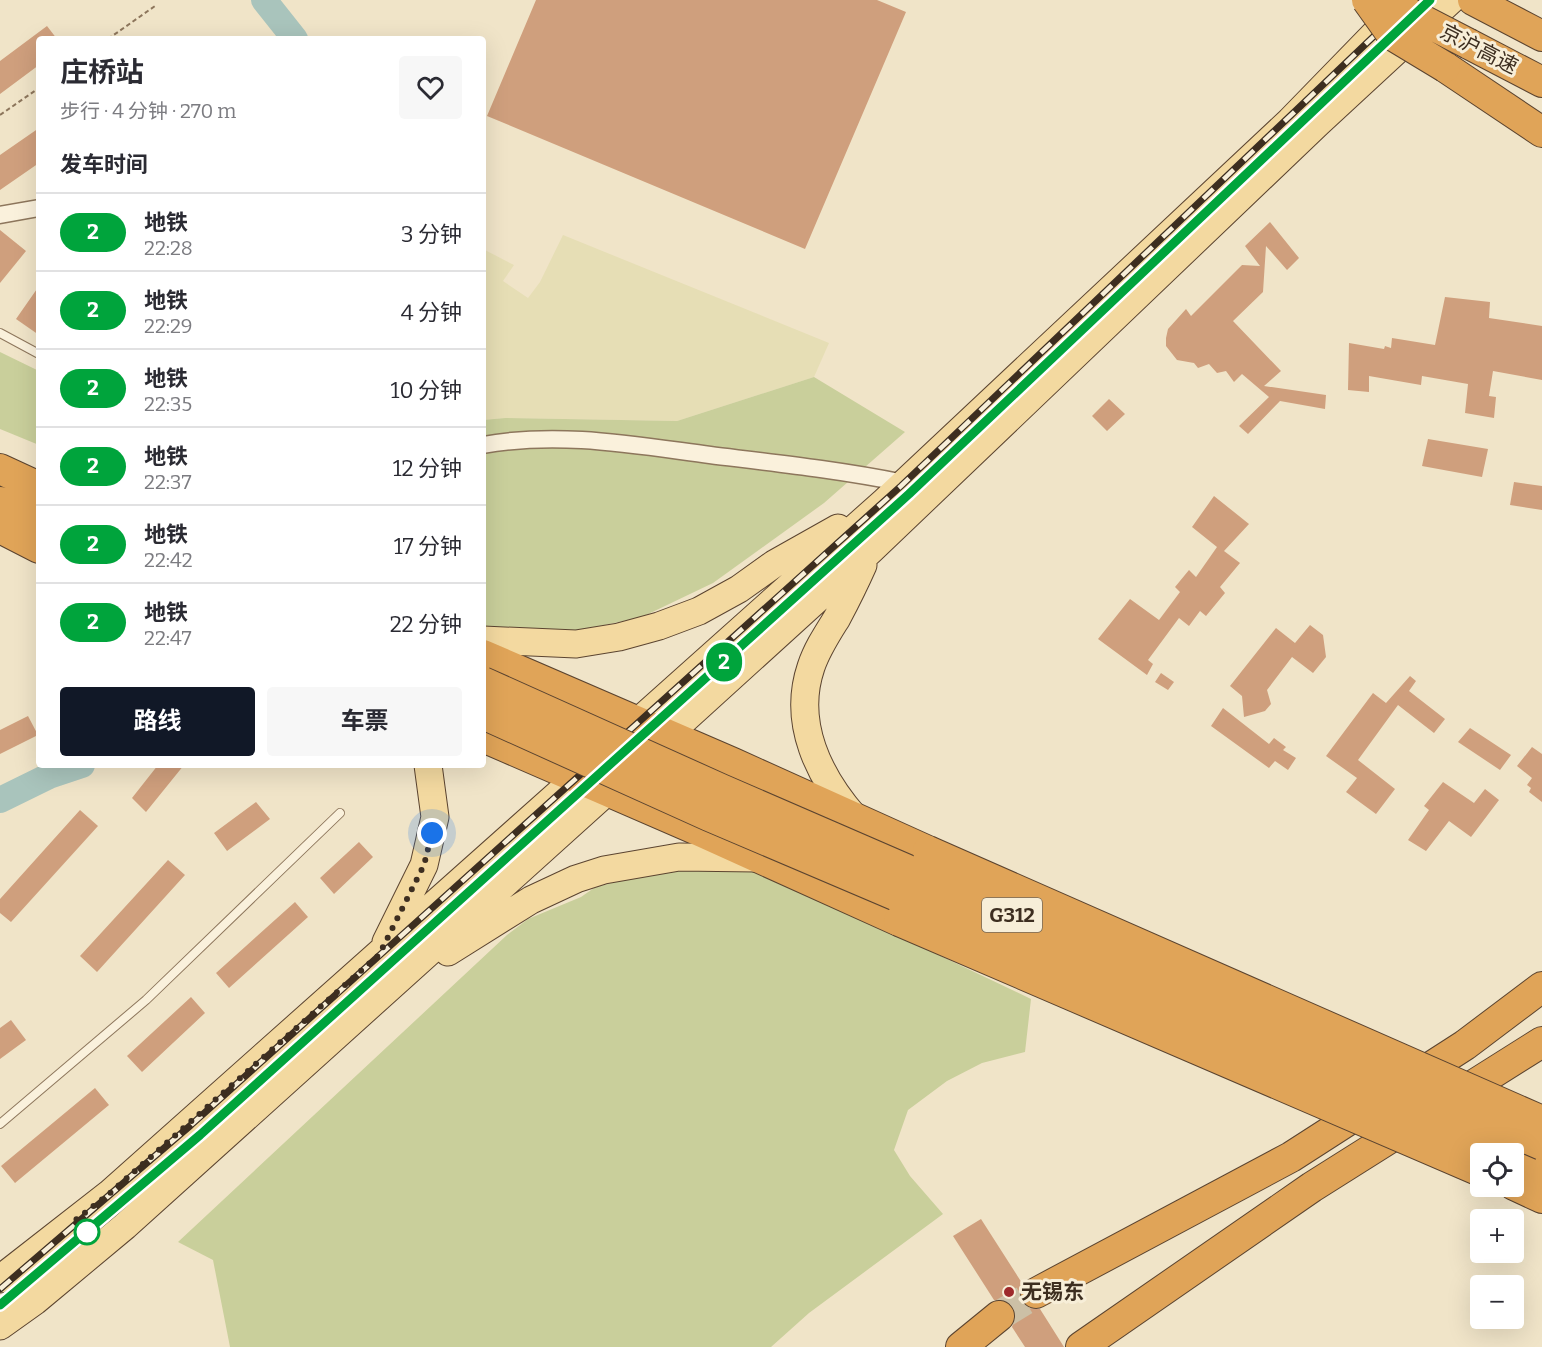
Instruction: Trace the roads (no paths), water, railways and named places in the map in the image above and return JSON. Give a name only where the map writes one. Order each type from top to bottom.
[{"type":"highway","points":[[1367,0],[1392,35],[1445,67],[1542,132]]},
{"type":"highway","name":"京沪高速","points":[[1384,0],[1542,82]]},
{"type":"highway","name":"京沪高速","points":[[1473,0],[1542,36]]},
{"type":"highway","points":[[0,459],[36,467]]},
{"type":"highway","points":[[0,469],[36,486]]},
{"type":"highway","points":[[0,502],[36,518]]},
{"type":"highway","points":[[0,528],[36,546]]},
{"type":"highway","points":[[486,656],[855,818],[1541,1126]]},
{"type":"highway","name":"G312","points":[[486,683],[721,789],[1541,1126]]},
{"type":"highway","name":"G312","points":[[486,715],[709,816],[1477,1143]]},
{"type":"highway","points":[[486,738],[899,921],[1470,1167]]},
{"type":"highway","points":[[1036,1293],[1291,1157],[1465,1045],[1542,987]]},
{"type":"highway","points":[[1081,1347],[1312,1187],[1542,1042]]},
{"type":"highway","points":[[1524,1163],[1542,1172]]},
{"type":"highway","points":[[1524,1190],[1542,1198]]},
{"type":"highway","points":[[961,1347],[999,1316]]},
{"type":"main road","points":[[0,1279],[109,1194],[884,502],[1290,121],[1409,0]]},
{"type":"main road","points":[[0,1326],[36,1301],[125,1226],[608,791],[871,550],[1318,123],[1451,0]]},
{"type":"main road","points":[[486,640],[576,644],[619,637],[669,623],[699,611],[739,589],[774,564],[884,502]]},
{"type":"main road","points":[[855,818],[838,798],[813,753],[807,728],[806,699],[810,668],[871,550]]},
{"type":"main road","points":[[379,955],[424,865],[435,816],[428,768]]},
{"type":"main road","points":[[395,983],[531,900],[576,879],[623,866],[680,857],[760,858]]},
{"type":"street","points":[[0,215],[36,209]]},
{"type":"street","points":[[486,446],[549,438],[603,441],[858,473],[904,483]]},
{"type":"lane","points":[[0,333],[36,352]]},
{"type":"lane","points":[[0,1124],[146,1000],[340,813]]},
{"type":"waterway","points":[[264,0],[293,36]]},
{"type":"waterway","points":[[0,800],[49,776],[73,768]]},
{"type":"tunnel","points":[[999,1316],[1036,1293]]},
{"type":"railway","points":[[0,1289],[191,1125],[901,486],[1412,0]]},
{"type":"railway","points":[[0,1305],[200,1135],[909,494],[1430,0]]},
{"type":"metro line","name":"2","points":[[0,1305],[200,1135],[909,494],[1430,0]]},
{"type":"place","name":"无锡东","points":[[1009,1292]]}]
